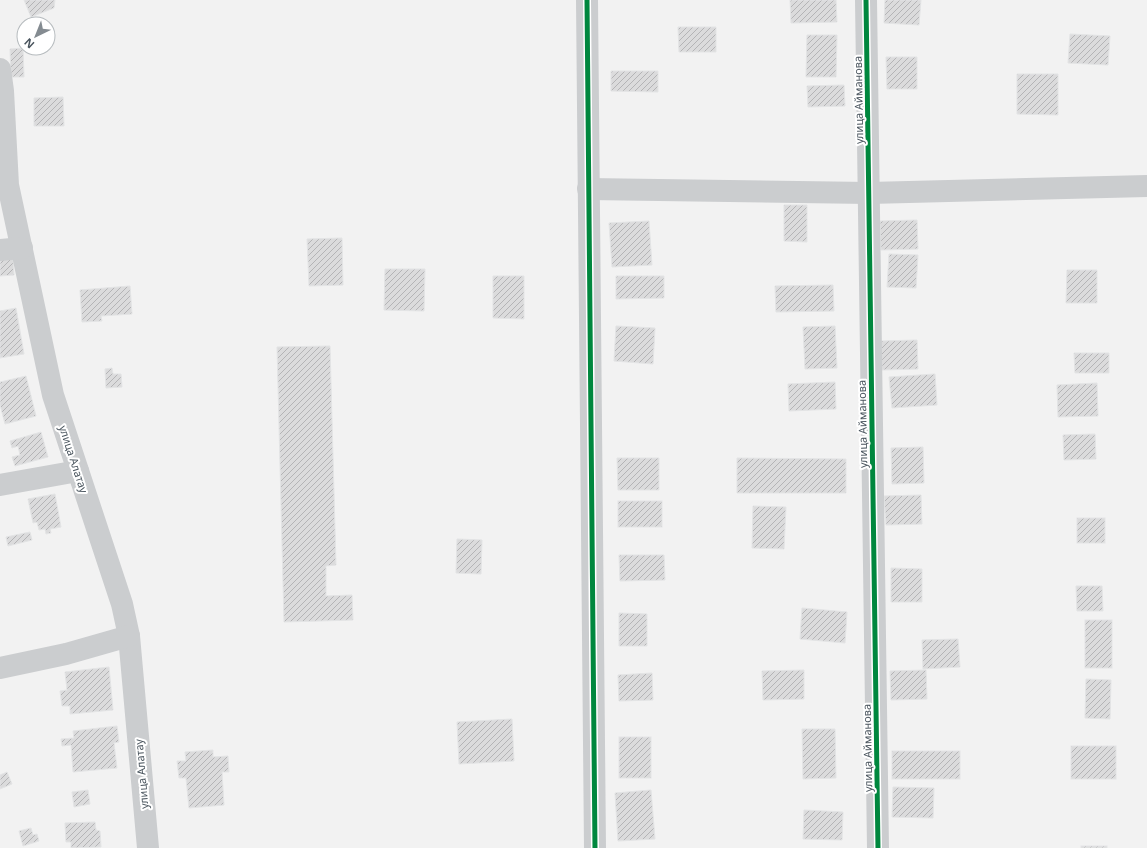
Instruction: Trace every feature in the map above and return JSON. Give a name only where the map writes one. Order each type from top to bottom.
[{"type":"street","points":[[586,0],[595,848]]},
{"type":"street","name":"улица Айманова","points":[[866,0],[878,848]]},
{"type":"street","name":"улица Алатау","points":[[0,69],[8,185],[53,395],[122,604],[129,636],[148,848]]},
{"type":"street","points":[[588,189],[869,192],[1147,186]]},
{"type":"street","points":[[0,250],[22,248]]},
{"type":"street","points":[[0,485],[78,471]]},
{"type":"street","points":[[0,668],[66,654],[129,636]]},
{"type":"building","points":[[24,0],[55,0],[54,8],[31,16]]},
{"type":"building","points":[[790,0],[836,0],[837,22],[791,23]]},
{"type":"building","points":[[885,0],[921,0],[919,25],[884,23]]},
{"type":"building","points":[[678,27],[716,27],[716,52],[679,52]]},
{"type":"building","points":[[1070,34],[1110,36],[1108,65],[1068,63]]},
{"type":"building","points":[[807,35],[837,35],[836,77],[806,77]]},
{"type":"building","points":[[10,49],[16,49],[16,56],[23,56],[24,77],[11,77]]},
{"type":"building","points":[[886,57],[917,57],[917,89],[887,89]]},
{"type":"building","points":[[611,71],[658,71],[658,92],[611,91]]},
{"type":"building","points":[[1017,74],[1058,74],[1058,115],[1017,114]]},
{"type":"building","points":[[844,85],[845,106],[808,107],[807,86]]},
{"type":"building","points":[[63,97],[64,126],[34,126],[34,98]]},
{"type":"building","points":[[784,205],[807,205],[807,242],[784,241]]},
{"type":"building","points":[[917,220],[918,249],[881,250],[880,221]]},
{"type":"building","points":[[649,221],[652,265],[612,267],[609,223]]},
{"type":"building","points":[[342,238],[343,285],[309,286],[307,239]]},
{"type":"building","points":[[889,254],[918,255],[916,288],[887,287]]},
{"type":"building","points":[[13,258],[14,275],[0,276],[0,259]]},
{"type":"building","points":[[385,269],[425,269],[424,311],[384,310]]},
{"type":"building","points":[[1067,270],[1097,270],[1097,303],[1066,303]]},
{"type":"building","points":[[493,276],[524,276],[524,319],[493,318]]},
{"type":"building","points":[[616,276],[664,276],[664,298],[616,299]]},
{"type":"building","points":[[833,285],[834,311],[776,312],[775,286]]},
{"type":"building","points":[[130,286],[132,314],[101,316],[102,321],[82,322],[80,290]]},
{"type":"building","points":[[16,308],[24,354],[0,358],[0,311]]},
{"type":"building","points":[[616,326],[655,328],[653,364],[614,361]]},
{"type":"building","points":[[835,326],[837,368],[805,369],[803,327]]},
{"type":"building","points":[[917,340],[918,369],[882,370],[881,341]]},
{"type":"building","points":[[330,346],[336,565],[326,566],[326,596],[352,595],[353,620],[284,622],[277,347]]},
{"type":"building","points":[[1074,353],[1109,353],[1109,373],[1075,373]]},
{"type":"building","points":[[112,368],[113,374],[121,374],[122,387],[106,388],[105,369]]},
{"type":"building","points":[[935,374],[937,405],[892,408],[889,377]]},
{"type":"building","points":[[26,376],[36,416],[5,424],[0,405],[0,382]]},
{"type":"building","points":[[835,382],[836,409],[789,411],[788,384]]},
{"type":"building","points":[[1097,383],[1098,416],[1058,417],[1057,385]]},
{"type":"building","points":[[41,432],[48,457],[15,466],[12,457],[20,455],[18,446],[12,448],[10,441]]},
{"type":"building","points":[[1095,434],[1096,459],[1064,460],[1063,435]]},
{"type":"building","points":[[923,447],[924,483],[892,484],[891,448]]},
{"type":"building","points":[[617,458],[659,458],[659,490],[618,490]]},
{"type":"building","points":[[737,458],[846,459],[846,493],[737,493]]},
{"type":"building","points":[[55,494],[61,527],[50,529],[51,533],[46,534],[45,529],[39,530],[37,522],[33,523],[28,499]]},
{"type":"building","points":[[921,495],[922,524],[886,525],[884,496]]},
{"type":"building","points":[[618,501],[662,501],[662,527],[618,527]]},
{"type":"building","points":[[753,506],[786,507],[784,549],[752,548]]},
{"type":"building","points":[[1077,518],[1105,518],[1105,543],[1077,543]]},
{"type":"building","points":[[30,532],[32,540],[8,546],[6,537]]},
{"type":"building","points":[[457,539],[482,540],[481,574],[456,573]]},
{"type":"building","points":[[619,555],[664,555],[665,580],[620,581]]},
{"type":"building","points":[[891,568],[922,569],[922,602],[891,602]]},
{"type":"building","points":[[1076,586],[1102,586],[1103,611],[1077,611]]},
{"type":"building","points":[[802,608],[847,612],[845,643],[800,639]]},
{"type":"building","points":[[619,613],[647,614],[647,646],[619,646]]},
{"type":"building","points":[[1085,620],[1112,620],[1112,668],[1085,668]]},
{"type":"building","points":[[958,639],[960,667],[923,669],[922,640]]},
{"type":"building","points":[[109,667],[113,710],[70,714],[70,706],[62,706],[60,691],[67,690],[65,672]]},
{"type":"building","points":[[804,670],[804,699],[763,700],[762,671]]},
{"type":"building","points":[[926,670],[927,699],[891,700],[890,671]]},
{"type":"building","points":[[652,673],[653,700],[619,701],[618,675]]},
{"type":"building","points":[[1086,679],[1111,680],[1110,719],[1085,718]]},
{"type":"building","points":[[512,719],[514,761],[459,764],[457,722]]},
{"type":"building","points":[[117,726],[119,742],[114,743],[117,768],[73,772],[71,745],[62,746],[61,739],[74,738],[73,731]]},
{"type":"building","points":[[802,729],[835,729],[836,778],[803,779]]},
{"type":"building","points":[[619,737],[651,737],[651,778],[619,778]]},
{"type":"building","points":[[1071,746],[1116,746],[1116,779],[1071,779]]},
{"type":"building","points":[[213,750],[213,757],[228,756],[229,772],[222,772],[224,805],[189,808],[186,778],[179,778],[177,761],[186,761],[185,752]]},
{"type":"building","points":[[892,751],[960,751],[960,779],[892,779]]},
{"type":"building","points":[[7,772],[12,784],[0,789],[0,775]]},
{"type":"building","points":[[893,787],[934,788],[933,818],[892,817]]},
{"type":"building","points":[[88,790],[90,804],[74,807],[72,792]]},
{"type":"building","points":[[651,790],[655,839],[618,841],[615,793]]},
{"type":"building","points":[[804,810],[843,812],[842,840],[803,839]]},
{"type":"building","points":[[95,822],[96,830],[100,831],[101,847],[71,848],[71,842],[66,842],[65,823]]},
{"type":"building","points":[[31,828],[33,835],[37,834],[39,841],[23,846],[19,831]]},
{"type":"building","points":[[1081,846],[1107,846],[1107,848],[1081,848]]},
{"type":"cycle path","points":[[587,0],[595,848]]},
{"type":"cycle path","points":[[866,0],[878,848]]}]
